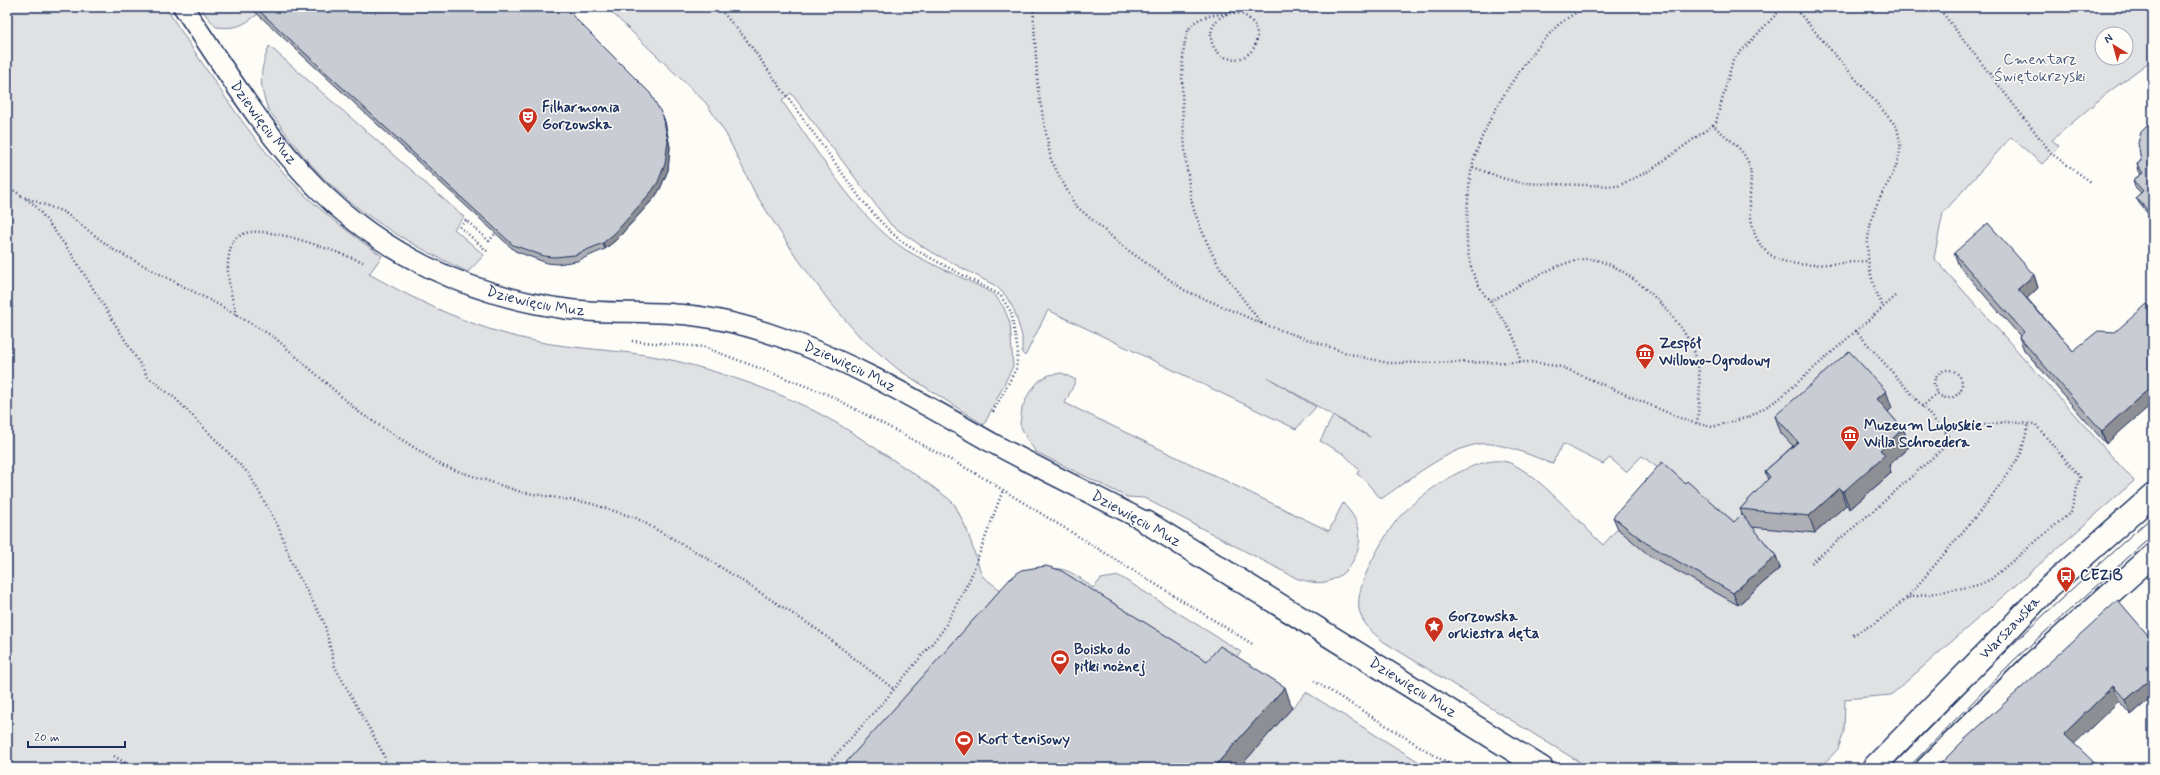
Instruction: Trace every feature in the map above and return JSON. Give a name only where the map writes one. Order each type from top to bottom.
[{"type":"main road","name":"Warszawska","points":[[1873,768],[2048,588],[2153,495]]},
{"type":"main road","name":"Dziewięciu Muz","points":[[1146,522],[1542,768]]},
{"type":"main road","points":[[1927,768],[2033,663],[2153,555]]},
{"type":"lane","name":"Dziewięciu Muz","points":[[183,7],[261,120],[290,158],[335,204],[357,223],[425,267],[459,282],[530,302],[593,312],[675,314],[702,317],[734,323],[779,337],[825,354],[865,372],[981,436],[1146,522]]},
{"type":"path","points":[[718,7],[745,38],[860,198],[896,238],[908,246],[988,288],[1004,299],[1010,312],[1016,334],[1018,352],[1016,369],[981,436]]},
{"type":"path","points":[[1033,7],[1038,90],[1051,160],[1075,205],[1125,248],[1184,290],[1263,324],[1350,354],[1388,363],[1520,362],[1562,367],[1687,421],[1712,427],[1749,417],[1779,398],[1896,296]]},
{"type":"path","points":[[1231,7],[1231,13]]},
{"type":"path","points":[[1520,362],[1519,349],[1513,334],[1474,275],[1466,238],[1468,194],[1477,151],[1499,104],[1534,53],[1558,26],[1584,7]]},
{"type":"path","points":[[1474,167],[1505,179],[1522,182],[1618,186],[1651,170],[1716,122],[1733,60],[1783,7]]},
{"type":"path","points":[[1794,7],[1897,127],[1900,148],[1894,172],[1877,205],[1869,228],[1867,260],[1874,289],[1883,307]]},
{"type":"path","points":[[1938,7],[2052,154],[2090,182]]},
{"type":"path","points":[[1231,13],[1217,21],[1213,27],[1211,42],[1219,54],[1226,58],[1240,59],[1253,50],[1257,44],[1258,35],[1256,27],[1252,20],[1245,16],[1231,13],[1208,16],[1196,21],[1189,29],[1185,38],[1183,72],[1186,170],[1194,210],[1214,256],[1223,272],[1263,324]]},
{"type":"path","points":[[1713,125],[1747,159],[1750,168],[1750,212],[1752,231],[1761,247],[1770,256],[1787,263],[1794,264],[1867,260]]},
{"type":"path","points":[[7,186],[35,205],[71,253],[148,377],[177,400],[249,474],[278,526],[293,566],[324,622],[335,667],[384,755],[387,768]]},
{"type":"path","points":[[21,196],[64,212],[114,250],[274,337],[360,413],[443,466],[521,492],[589,503],[636,518],[705,557],[818,630],[894,690]]},
{"type":"path","points":[[487,251],[460,227],[466,220],[489,240],[495,234]]},
{"type":"path","points":[[236,315],[227,273],[228,253],[234,239],[246,233],[269,233],[291,238],[380,269],[395,249]]},
{"type":"path","points":[[1491,301],[1568,262],[1585,259],[1598,260],[1618,268],[1639,283],[1686,334],[1695,353],[1701,380],[1697,423]]},
{"type":"path","points":[[1810,564],[1879,506],[1952,440],[1856,332]]},
{"type":"path","points":[[627,341],[704,347],[829,395],[977,474],[1254,645]]},
{"type":"path","points":[[1947,370],[1958,375],[1962,383],[1957,395],[1953,397],[1943,397],[1938,393],[1934,386],[1935,377],[1939,373],[1947,370]]},
{"type":"path","points":[[1922,407],[1938,393]]},
{"type":"path","points":[[1907,598],[1979,585],[1991,579],[2071,512],[2080,477],[2035,424],[2005,422],[1943,431]]},
{"type":"path","points":[[1853,635],[1876,622],[1907,598],[1987,503],[2010,472],[2021,454],[2029,423]]},
{"type":"path","points":[[824,768],[894,690],[943,630],[970,579],[1003,490]]},
{"type":"path","points":[[1314,681],[1455,768]]},
{"type":"path","points":[[114,756],[134,768]]},
{"type":"green space","points":[[7,7],[165,7],[225,97],[274,162],[313,203],[382,256],[369,274],[427,304],[488,329],[549,344],[624,352],[680,362],[735,378],[788,398],[845,428],[949,499],[955,505],[967,530],[982,576],[1007,595],[1039,573],[1048,569],[1068,571],[1093,588],[1101,579],[1119,576],[1241,652],[1215,681],[867,768],[7,768]]},
{"type":"green space","points":[[199,7],[251,7],[258,14],[239,26],[229,28],[216,27]]},
{"type":"green space","name":"Zespół Willowo-Ogrodowy","points":[[606,7],[2153,7],[2153,59],[2106,94],[2052,140],[2059,146],[2042,164],[2011,137],[1943,213],[1934,258],[2134,481],[1891,695],[1845,699],[1844,732],[1838,749],[1820,768],[1589,768],[1384,642],[1375,635],[1362,619],[1359,609],[1359,599],[1365,576],[1371,563],[1396,521],[1417,500],[1448,478],[1465,469],[1482,463],[1497,461],[1510,463],[1521,469],[1546,488],[1603,545],[1666,474],[1642,456],[1626,472],[1610,458],[1603,464],[1563,444],[1552,464],[1526,453],[1506,447],[1479,444],[1466,447],[1441,459],[1381,499],[1363,478],[1357,474],[1359,470],[1344,454],[1320,441],[1333,416],[1370,437],[1267,377],[1316,407],[1296,429],[1048,310],[1025,356],[1022,353],[1022,336],[1014,310],[1006,296],[996,286],[926,249],[891,225],[791,93],[782,101],[838,182],[871,221],[888,237],[906,250],[995,295],[1004,308],[1010,323],[1013,366],[984,425],[899,370],[860,337],[829,301],[795,255],[755,193],[726,134],[706,103]]},
{"type":"green space","points":[[269,46],[464,217],[454,229],[484,255],[468,272],[446,262],[382,225],[343,196],[309,162],[268,109],[263,92],[261,77]]},
{"type":"green space","points":[[1062,373],[1076,380],[1065,403],[1329,531],[1343,503],[1355,520],[1360,535],[1357,553],[1353,561],[1348,568],[1334,579],[1322,583],[1298,579],[1144,498],[1127,497],[1036,452],[1026,438],[1020,424],[1022,408],[1029,393],[1039,381],[1049,375]]},
{"type":"green space","points":[[1306,692],[1429,768],[1239,768]]},
{"type":"building","name":"Filharmonia Gorzowska","points":[[255,7],[564,7],[650,93],[663,116],[668,141],[665,164],[658,182],[652,191],[615,233],[603,243],[575,255],[554,257],[544,256],[513,245]]},
{"type":"building","points":[[2153,123],[2153,217],[2136,197],[2143,191],[2133,180],[2143,173],[2137,164],[2141,161],[2138,143],[2141,132]]},
{"type":"building","points":[[1988,223],[2034,275],[2018,289],[2073,351],[2098,331],[2115,332],[2147,304],[2153,311],[2153,385],[2102,431],[2019,337],[2024,332],[1954,253]]},
{"type":"building","name":"Muzeum Lubuskie - Willa Schroedera","points":[[1849,351],[1886,391],[1877,399],[1903,429],[1880,450],[1885,455],[1843,492],[1840,488],[1809,516],[1740,509],[1770,477],[1765,471],[1798,442],[1775,416]]},
{"type":"building","points":[[1662,462],[1685,483],[1687,481],[1734,522],[1742,514],[1776,556],[1733,593],[1646,543],[1613,517]]},
{"type":"building","points":[[1046,566],[1060,570],[1207,661],[1220,646],[1285,687],[1215,766],[1217,768],[841,768],[1009,580],[1021,570]]},
{"type":"building","points":[[2118,600],[2153,641],[2153,676],[2126,700],[2113,686],[2064,734],[2100,768],[1936,768],[1964,740]]},
{"type":"tram line","points":[[1889,768],[2018,639],[2153,516]]},
{"type":"tram line","points":[[1908,768],[2014,660],[2153,535]]},
{"type":"place","name":"Filharmonia Gorzowska","points":[[528,134]]},
{"type":"place","name":"Zespół Willowo-Ogrodowy","points":[[1645,370]]},
{"type":"place","name":"Muzeum Lubuskie - Willa Schroedera","points":[[1850,452]]},
{"type":"place","name":"CEZiB","points":[[2066,593]]},
{"type":"place","name":"Gorzowska orkiestra dęta","points":[[1434,643]]},
{"type":"place","name":"Boisko do piłki nożnej","points":[[1060,676]]},
{"type":"place","name":"Kort tenisowy","points":[[964,757]]},
{"type":"park label","name":"Cmentarz Świętokrzyski","points":[[2040,68]]}]
